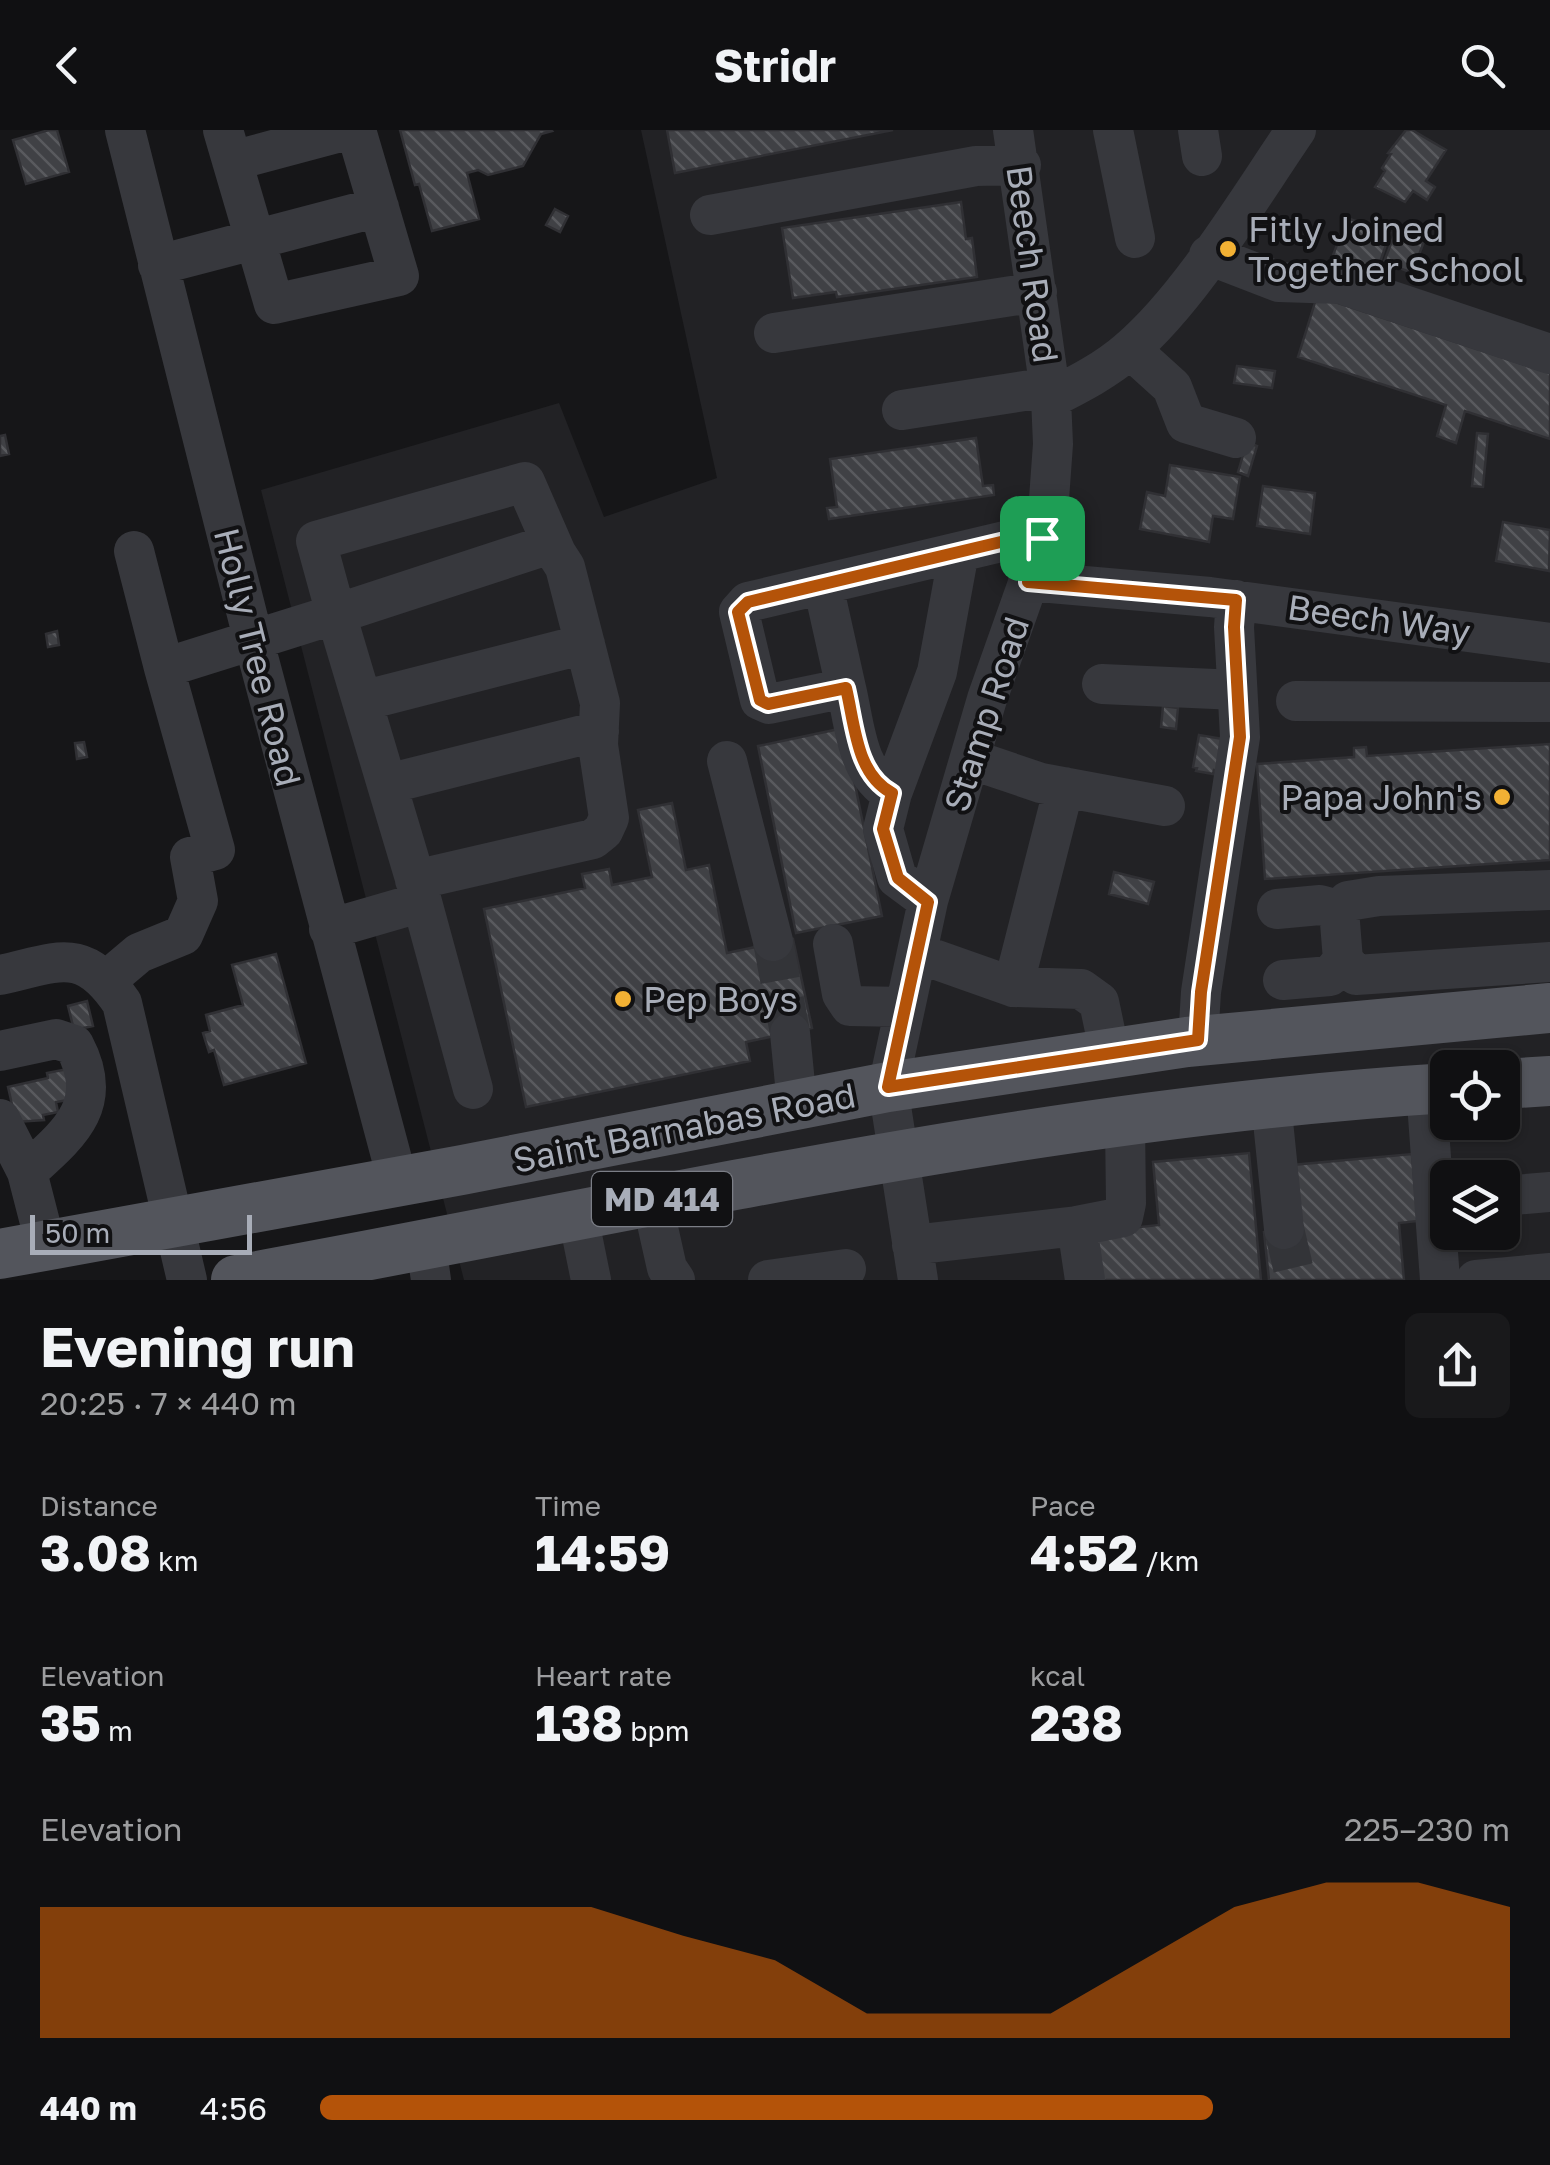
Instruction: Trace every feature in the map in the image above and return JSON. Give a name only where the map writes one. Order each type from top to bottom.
[{"type":"main road","name":"Saint Barnabas Road","points":[[23,1250],[888,1087],[1198,1040],[1550,1008]]},
{"type":"main road","points":[[1520,1083],[1550,1081]]},
{"type":"main road","name":"Saint Barnabas Road","points":[[236,1280],[428,1263],[578,1216],[899,1154],[1271,1102],[1430,1089]]},
{"type":"street","name":"Holly Tree Road","points":[[124,130],[253,638],[398,1182]]},
{"type":"street","points":[[348,130],[228,146],[274,304],[399,276],[356,130]]},
{"type":"street","points":[[1114,130],[1136,238]]},
{"type":"street","points":[[902,410],[1050,393],[1083,382],[1130,349],[1184,290],[1296,130]]},
{"type":"street","points":[[710,214],[976,166],[1017,147]]},
{"type":"street","name":"Beech Road","points":[[1017,147],[1050,393]]},
{"type":"street","points":[[158,265],[379,207]]},
{"type":"street","points":[[1209,255],[1279,282],[1340,284],[1550,354]]},
{"type":"street","points":[[774,333],[1037,292]]},
{"type":"street","points":[[1130,349],[1172,387],[1186,423],[1236,438]]},
{"type":"street","name":"Stamp Road","points":[[915,1262],[888,1087],[928,902],[991,689],[1042,538],[1054,444],[1050,393]]},
{"type":"street","points":[[329,929],[418,891],[593,839],[604,830],[609,818],[599,731],[600,703],[565,567],[525,482],[316,542],[418,891],[473,1089]]},
{"type":"street","points":[[846,688],[768,704],[760,700],[738,612],[748,602],[1005,541],[1042,538]]},
{"type":"street","points":[[164,668],[544,546],[556,553]]},
{"type":"street","points":[[107,980],[139,953],[182,935],[198,901],[190,857],[215,850],[134,550]]},
{"type":"street","points":[[928,902],[898,878],[883,829],[892,793],[935,678],[959,552]]},
{"type":"street","name":"Beech Way","points":[[1028,582],[1236,600],[1550,643]]},
{"type":"street","points":[[823,585],[865,766],[877,785],[892,793]]},
{"type":"street","points":[[1198,1040],[1201,992],[1240,737],[1236,600]]},
{"type":"street","points":[[362,701],[585,644]]},
{"type":"street","points":[[935,678],[991,689]]},
{"type":"street","points":[[1102,684],[1237,690]]},
{"type":"street","points":[[1296,701],[1550,702]]},
{"type":"street","points":[[386,784],[599,731]]},
{"type":"street","points":[[970,759],[1064,787],[1164,806]]},
{"type":"street","points":[[728,761],[773,942]]},
{"type":"street","points":[[1013,987],[1064,787]]},
{"type":"street","points":[[1339,910],[1348,901],[1379,896],[1550,890]]},
{"type":"street","points":[[1277,909],[1320,905],[1339,910]]},
{"type":"street","points":[[1339,910],[1361,1025]]},
{"type":"street","points":[[833,944],[842,994],[850,1006],[906,1007]]},
{"type":"street","points":[[917,953],[1013,987],[1080,989],[1099,1002],[1110,1054]]},
{"type":"street","points":[[0,975],[67,960],[88,966],[107,980],[122,1003],[187,1280]]},
{"type":"street","points":[[1283,980],[1330,976],[1350,967],[1550,962]]},
{"type":"street","points":[[790,1033],[797,1104]]},
{"type":"street","points":[[0,1051],[56,1039],[74,1045],[83,1062],[86,1088],[78,1121],[27,1172]]},
{"type":"street","points":[[1271,1102],[1284,1229]]},
{"type":"street","points":[[0,1118],[27,1172],[23,1250]]},
{"type":"street","points":[[915,1262],[1123,1217],[1125,1122]]},
{"type":"street","points":[[1520,1194],[1550,1192]]},
{"type":"street","points":[[652,1201],[667,1268],[675,1280]]},
{"type":"street","points":[[578,1216],[591,1280]]},
{"type":"street","points":[[1077,1226],[1085,1280]]},
{"type":"street","points":[[1440,1250],[1440,1280]]},
{"type":"street","points":[[768,1280],[846,1269]]},
{"type":"street","points":[[1476,1280],[1550,1273]]},
{"type":"shaded area","points":[[641,130],[1550,130],[1550,1280],[464,1280],[261,490],[559,403],[604,517],[717,478]]},
{"type":"building","points":[[57,130],[69,172],[26,184],[13,140]]},
{"type":"building","points":[[400,130],[552,131],[541,134],[523,166],[488,175],[478,170],[467,173],[479,219],[432,231]]},
{"type":"building","points":[[667,130],[893,130],[675,173]]},
{"type":"building","points":[[1406,130],[1446,150],[1426,181],[1435,187],[1427,200],[1413,191],[1405,202],[1375,187],[1385,171],[1382,168],[1391,154],[1388,153]]},
{"type":"building","points":[[961,202],[966,239],[972,238],[977,277],[837,297],[836,292],[793,298],[782,228]]},
{"type":"building","points":[[555,209],[568,216],[560,232],[546,225]]},
{"type":"building","points":[[1347,218],[1390,233],[1376,274],[1332,258]]},
{"type":"building","points":[[1397,228],[1425,239],[1412,273],[1384,262]]},
{"type":"building","points":[[1317,296],[1550,373],[1550,439],[1465,411],[1456,443],[1437,436],[1446,405],[1298,357]]},
{"type":"building","points":[[1237,366],[1275,371],[1272,388],[1234,383]]},
{"type":"building","points":[[1477,433],[1488,434],[1483,487],[1472,486]]},
{"type":"building","points":[[5,435],[9,454],[0,456],[0,436]]},
{"type":"building","points":[[976,438],[983,486],[993,485],[994,495],[829,519],[827,508],[837,507],[830,459]]},
{"type":"building","points":[[1247,442],[1257,446],[1248,476],[1238,472]]},
{"type":"building","points":[[1170,465],[1240,477],[1233,519],[1213,516],[1209,542],[1140,529],[1147,492],[1165,496]]},
{"type":"building","points":[[1263,486],[1315,493],[1310,534],[1257,526]]},
{"type":"building","points":[[1503,522],[1550,530],[1549,571],[1496,561]]},
{"type":"building","points":[[57,631],[59,645],[48,647],[46,634]]},
{"type":"building","points":[[1163,706],[1178,708],[1176,729],[1161,727]]},
{"type":"building","points":[[842,721],[882,916],[796,933],[758,746],[834,730]]},
{"type":"building","points":[[1199,735],[1223,739],[1217,771],[1213,774],[1193,767]]},
{"type":"building","points":[[84,742],[87,757],[77,759],[75,743]]},
{"type":"building","points":[[1550,744],[1550,860],[1265,879],[1257,764],[1354,757],[1354,748],[1366,747],[1367,756]]},
{"type":"building","points":[[672,803],[686,870],[709,865],[727,953],[793,939],[812,1028],[746,1042],[750,1061],[526,1107],[484,909],[585,888],[582,874],[609,869],[612,885],[652,877],[638,810]]},
{"type":"building","points":[[1114,872],[1154,882],[1148,904],[1109,894]]},
{"type":"building","points":[[276,954],[306,1063],[224,1085],[214,1050],[209,1052],[203,1033],[210,1031],[206,1015],[243,1005],[232,965]]},
{"type":"building","points":[[87,1001],[93,1026],[74,1030],[68,1006]]},
{"type":"building","points":[[68,1069],[74,1099],[56,1102],[58,1112],[43,1115],[44,1120],[16,1122],[8,1087]]},
{"type":"building","points":[[1249,1153],[1261,1280],[1097,1280],[1093,1232],[1159,1225],[1153,1162]]},
{"type":"building","points":[[1412,1154],[1418,1221],[1399,1223],[1404,1280],[1269,1280],[1264,1232],[1298,1228],[1292,1165]]},
{"type":"tunnel","points":[[773,941],[790,1033]]},
{"type":"tunnel","points":[[1284,1229],[1296,1280]]},
{"type":"place","name":"Fitly Joined Together School","points":[[1228,249]]},
{"type":"place","name":"Papa John's","points":[[1502,797]]},
{"type":"place","name":"Pep Boys","points":[[623,999]]},
{"type":"route","points":[[1042,538],[1028,582],[1236,600],[1240,737],[1201,992],[1198,1040],[888,1087],[928,902],[898,878],[883,829],[892,793],[877,785],[865,766],[846,688],[768,704],[760,700],[738,612],[748,602],[1005,541],[1042,538]]}]
